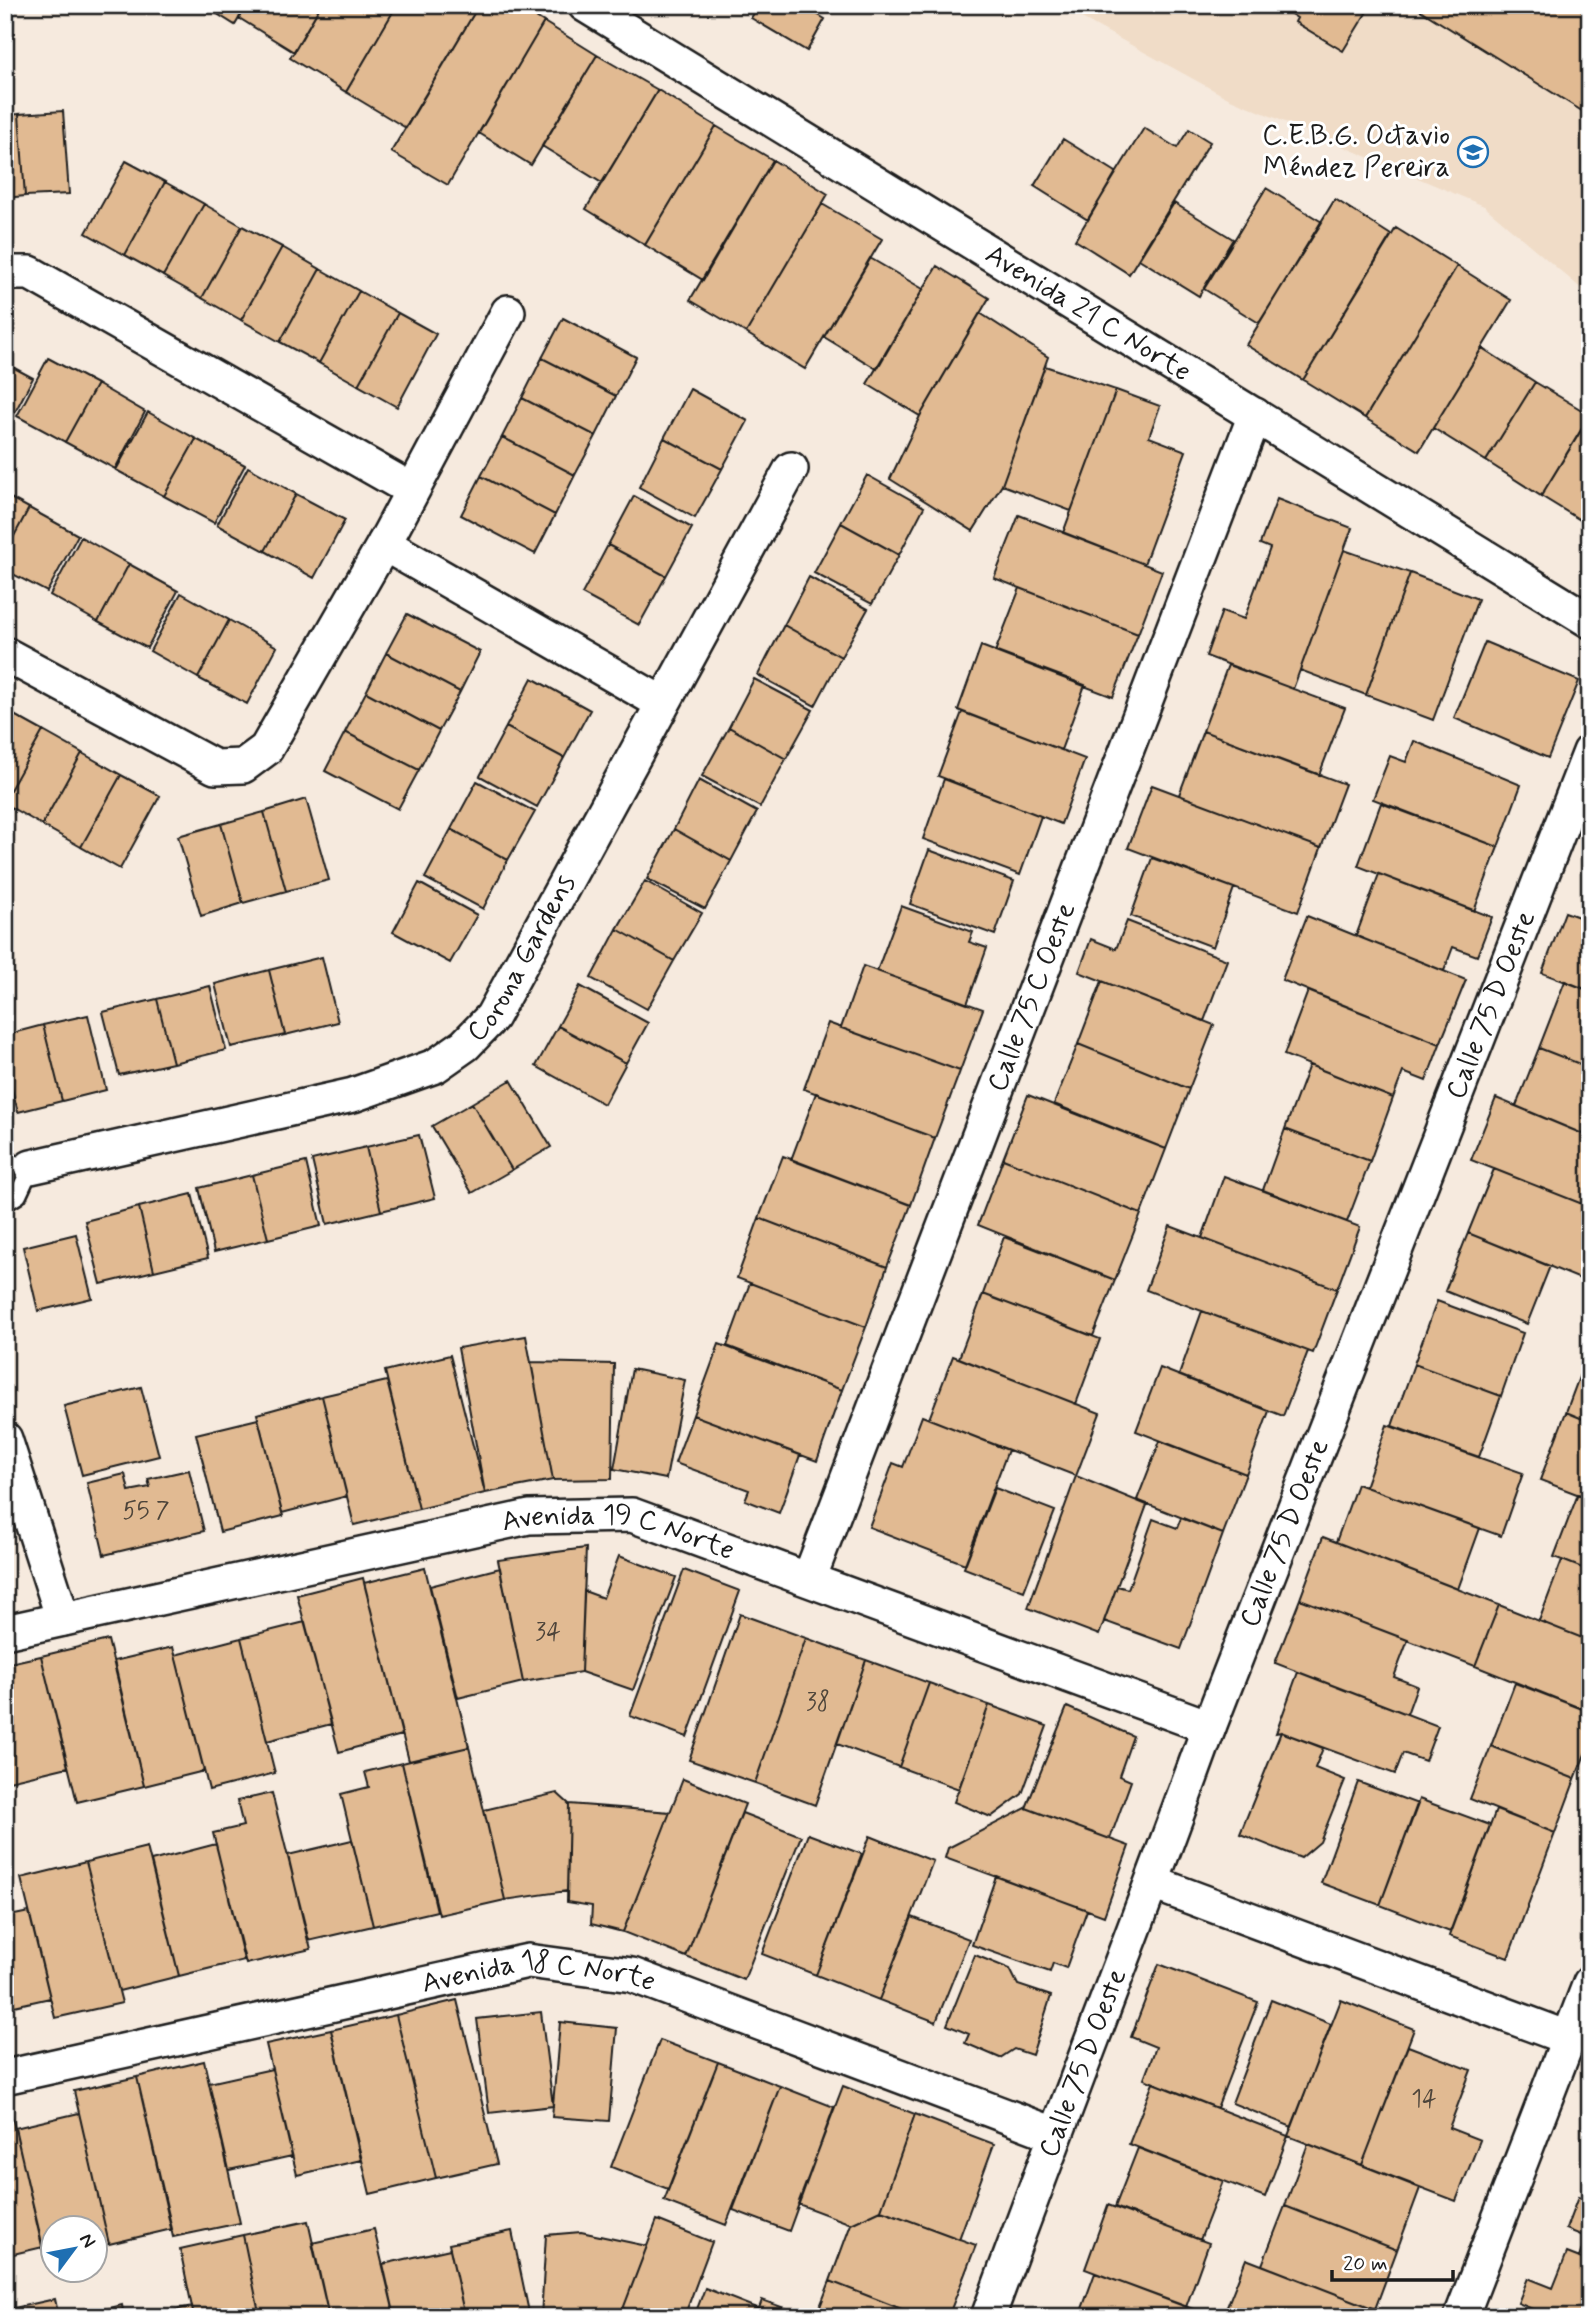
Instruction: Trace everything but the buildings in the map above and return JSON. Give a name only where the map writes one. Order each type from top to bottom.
[{"type":"street","name":"Avenida 21 C Norte","points":[[585,5],[1590,621]]},
{"type":"street","points":[[5,273],[30,273],[412,490]]},
{"type":"street","points":[[5,654],[215,767],[243,766],[266,749],[384,544],[508,312]]},
{"type":"street","name":"Calle 75 C Oeste","points":[[809,1579],[1255,415]]},
{"type":"street","name":"Corona Gardens","points":[[18,1165],[353,1095],[435,1066],[465,1045],[492,1017],[790,469]]},
{"type":"street","points":[[384,544],[662,703]]},
{"type":"street","name":"Calle 75 D Oeste","points":[[988,2317],[1054,2134],[1153,1883],[1209,1727],[1590,752]]},
{"type":"street","points":[[5,1440],[63,1619]]},
{"type":"street","name":"Avenida 19 C Norte","points":[[5,1632],[529,1517],[632,1515],[1209,1727]]},
{"type":"street","points":[[1153,1883],[1569,2038]]},
{"type":"street","name":"Avenida 18 C Norte","points":[[5,2077],[528,1961],[632,1975],[1054,2134]]},
{"type":"street","points":[[1461,2317],[1590,1983]]},
{"type":"lane","points":[[5,1203],[18,1195],[18,1165]]},
{"type":"shaded area","name":"C.E.B.G. Octavio Méndez Pereira","points":[[1058,5],[1590,5],[1590,296],[1484,206],[1228,98]]},
{"type":"place","name":"C.E.B.G. Octavio Méndez Pereira","points":[[1473,152]]}]
